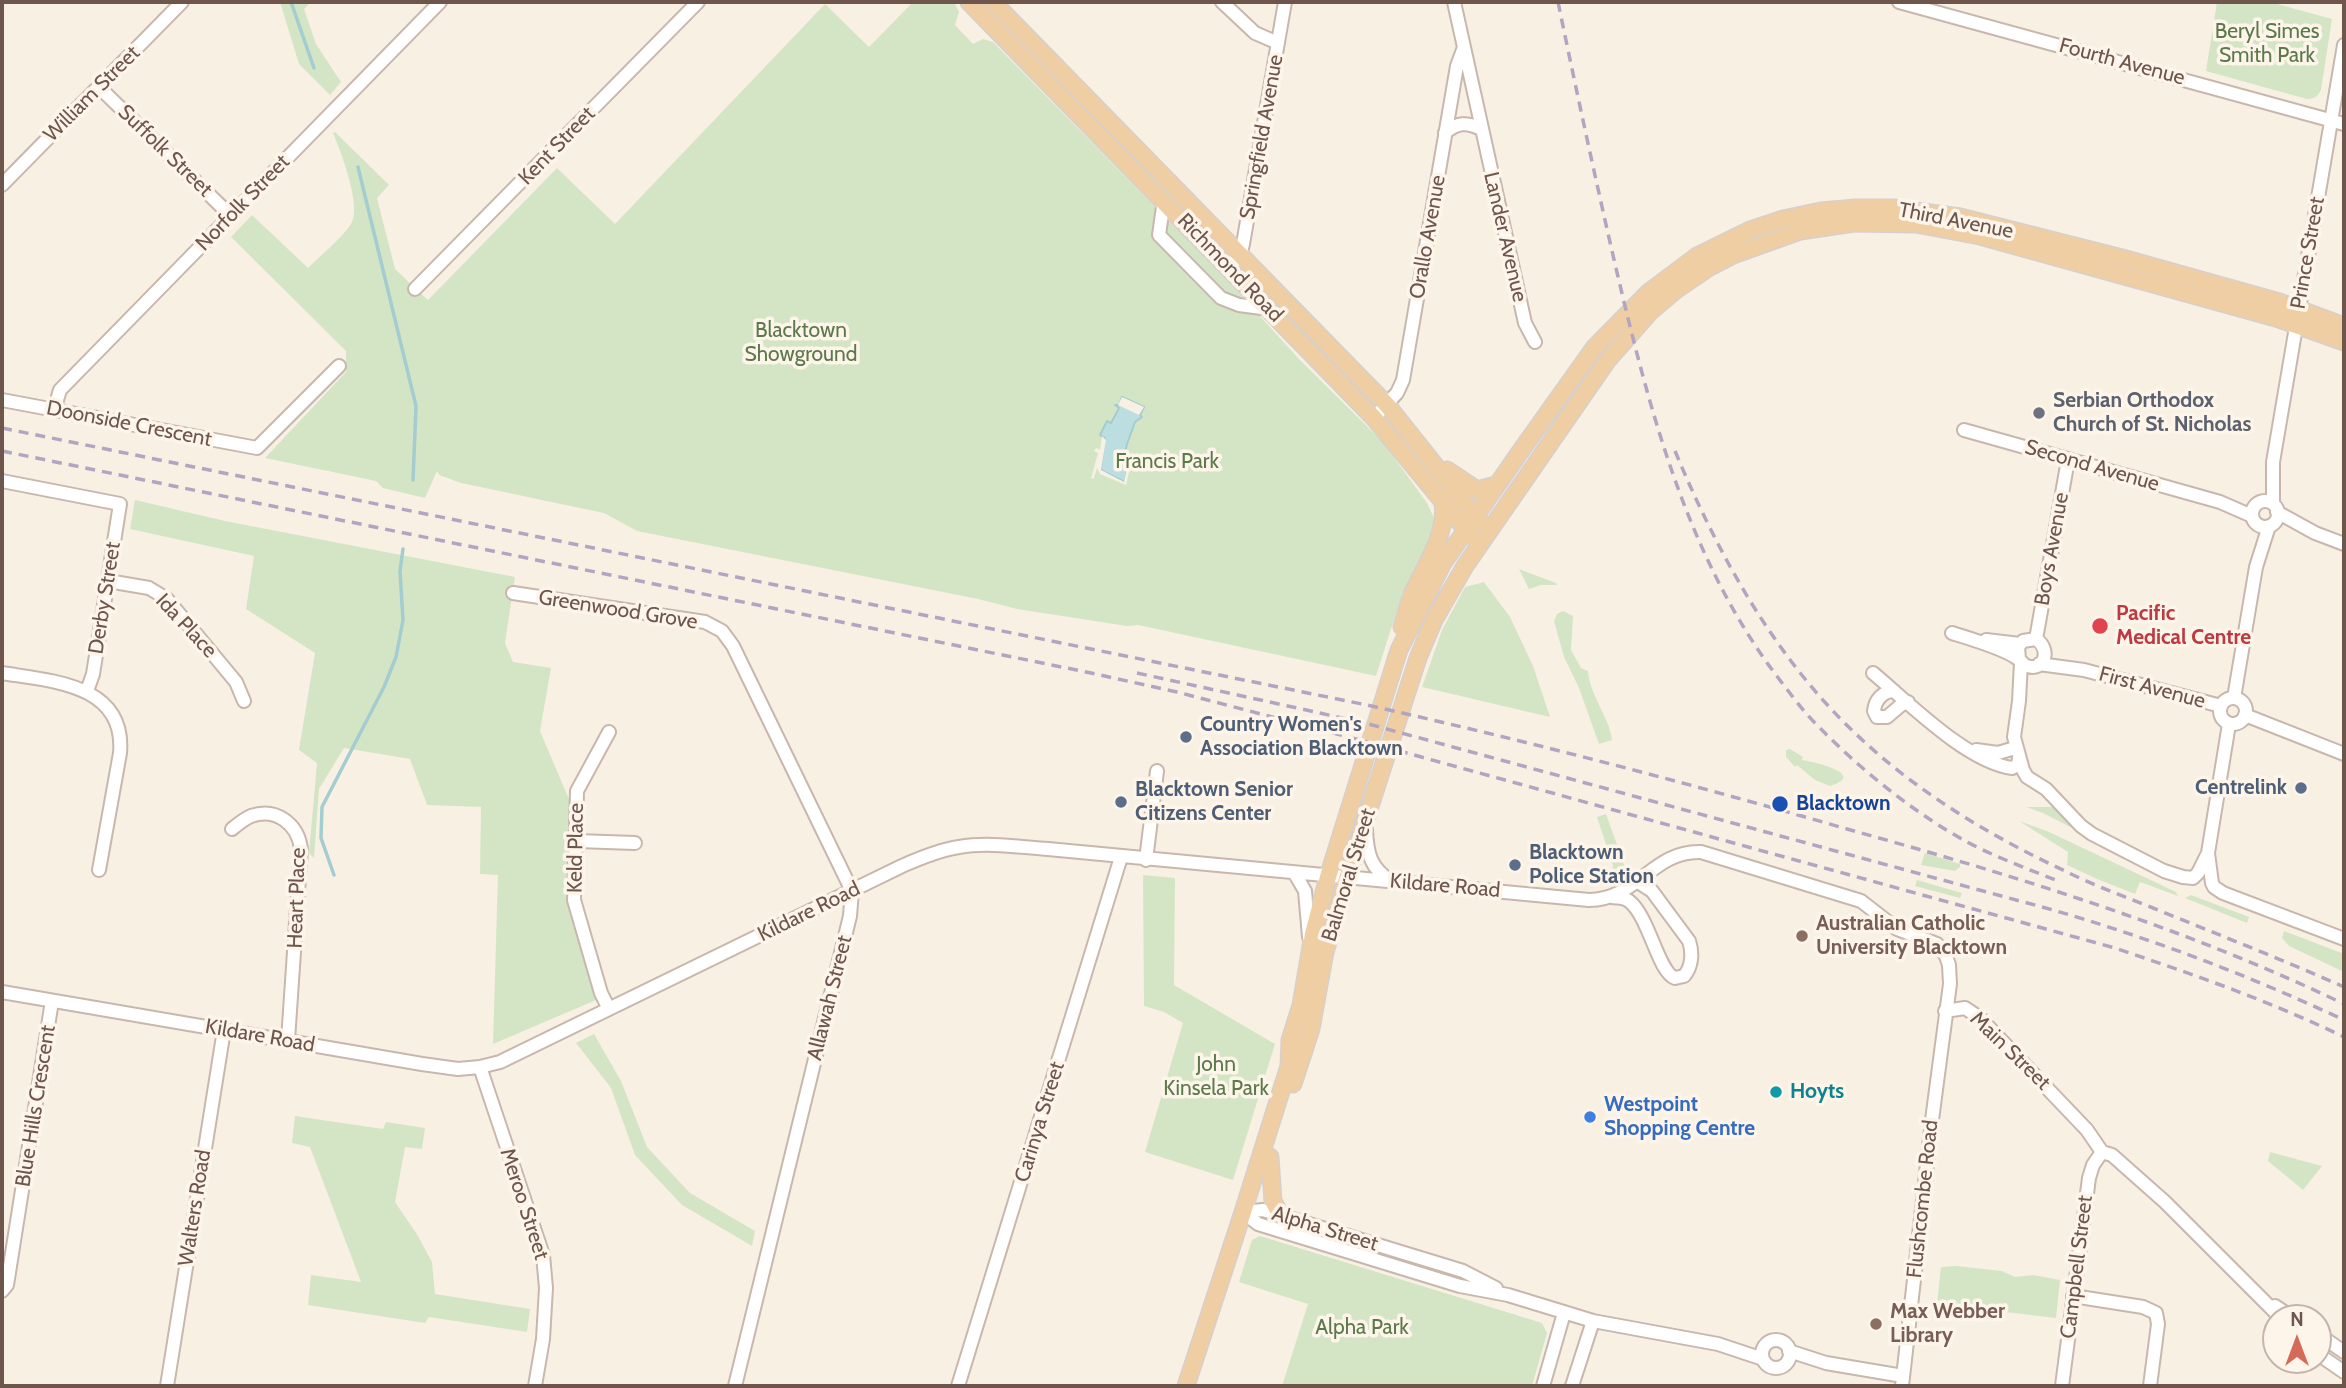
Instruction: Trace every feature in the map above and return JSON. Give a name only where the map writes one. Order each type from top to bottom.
[{"type":"main road","name":"Richmond Road","points":[[969,2],[1164,200],[1234,261],[1387,405],[1424,450],[1471,522],[1479,546]]},
{"type":"main road","name":"Richmond Road","points":[[993,2],[1234,261],[1270,309],[1374,418],[1443,503],[1488,532]]},
{"type":"main road","name":"Third Avenue","points":[[1471,522],[1594,348],[1649,292],[1697,256],[1750,230],[1821,211],[1893,208],[1930,212],[2122,258],[2298,316],[2344,342]]},
{"type":"main road","name":"Third Avenue","points":[[1479,546],[1607,361],[1666,297],[1710,267],[1755,246],[1800,231],[1876,222],[1955,230],[2344,327]]},
{"type":"main road","points":[[1424,450],[1471,488],[1484,490],[1496,485]]},
{"type":"main road","points":[[1399,650],[1402,626],[1411,597],[1443,528],[1443,503]]},
{"type":"main road","name":"Balmoral Street","points":[[1186,1386],[1289,1066],[1290,1040],[1301,1005],[1310,948],[1328,877],[1399,650],[1443,563],[1471,522]]},
{"type":"main road","name":"Balmoral Street","points":[[1243,1212],[1256,1197],[1311,1029],[1325,952],[1418,658],[1434,620],[1479,546]]},
{"type":"main road","points":[[1270,1157],[1273,1201],[1281,1216]]},
{"type":"street","name":"William Street","points":[[2,185],[181,2]]},
{"type":"street","name":"Norfolk Street","points":[[54,410],[60,390],[440,2]]},
{"type":"street","name":"Kent Street","points":[[415,289],[698,2]]},
{"type":"street","points":[[1222,2],[1255,33],[1278,43]]},
{"type":"street","name":"Springfield Avenue","points":[[1234,261],[1285,2]]},
{"type":"street","name":"Lander Avenue","points":[[1454,2],[1525,323],[1535,342]]},
{"type":"street","name":"Fourth Avenue","points":[[1899,2],[2344,124]]},
{"type":"street","name":"Prince Street","points":[[2234,698],[2344,45]]},
{"type":"street","name":"Orallo Avenue","points":[[1374,418],[1397,393],[1403,380],[1457,66],[1464,47]]},
{"type":"street","name":"Suffolk Street","points":[[99,87],[231,216]]},
{"type":"street","points":[[1445,133],[1461,124],[1481,129]]},
{"type":"street","points":[[1164,200],[1159,235],[1221,298],[1239,305],[1270,309]]},
{"type":"street","name":"Doonside Crescent","points":[[2,400],[257,448],[339,366]]},
{"type":"street","name":"Second Avenue","points":[[1964,430],[2264,514],[2344,544]]},
{"type":"street","name":"Boys Avenue","points":[[2036,639],[2068,460]]},
{"type":"street","name":"Derby Street","points":[[2,481],[120,504],[93,674],[86,691]]},
{"type":"street","name":"Ida Place","points":[[108,581],[149,588],[167,599],[236,682],[244,701]]},
{"type":"street","name":"Greenwood Grove","points":[[513,593],[705,622],[722,631],[733,646],[852,891]]},
{"type":"street","name":"First Avenue","points":[[1952,633],[2028,663],[2084,670],[2221,706]]},
{"type":"street","name":"First Avenue","points":[[1972,639],[2020,643]]},
{"type":"street","points":[[2036,639],[2045,650],[2044,658],[2028,663],[2017,651],[2020,643],[2036,639]]},
{"type":"street","name":"First Avenue","points":[[2045,650],[2084,670]]},
{"type":"street","points":[[2028,663],[2014,737],[2027,777],[2046,789],[2081,826],[2133,856],[2183,877],[2196,876],[2208,853]]},
{"type":"street","points":[[2,673],[68,684],[86,691],[110,712],[117,725],[120,740],[99,870]]},
{"type":"street","points":[[1873,673],[1962,746],[1991,752],[2017,753]]},
{"type":"street","points":[[1894,691],[1887,692],[1877,701],[1874,711],[1877,717],[1887,717],[1908,702]]},
{"type":"street","points":[[2234,698],[2245,706],[2245,715],[2241,722],[2229,724],[2220,715],[2221,706],[2226,700],[2234,698]]},
{"type":"street","points":[[2245,715],[2344,754]]},
{"type":"street","points":[[2229,724],[2208,853],[2214,887],[2344,939]]},
{"type":"street","name":"Keld Place","points":[[609,732],[577,791],[575,907],[601,993],[609,1009]]},
{"type":"street","points":[[1146,860],[1157,771]]},
{"type":"street","name":"Heart Place","points":[[232,829],[249,817],[273,814],[285,819],[300,839],[288,1040]]},
{"type":"street","points":[[1366,818],[1368,855],[1377,870],[1393,882]]},
{"type":"street","points":[[577,841],[635,844]]},
{"type":"street","name":"Kildare Road","points":[[2,992],[458,1069],[500,1062],[923,857],[961,846],[1003,846],[1601,900],[1612,897],[1638,882]]},
{"type":"street","name":"Main Street","points":[[1638,882],[1669,858],[1685,852],[1701,852],[1861,901],[1891,926],[1932,941],[1946,956],[1951,973],[1945,1011],[1965,1008],[1980,1018],[2087,1130],[2102,1152],[2112,1154],[2165,1202],[2268,1304]]},
{"type":"street","name":"Carinya Street","points":[[958,1386],[1121,857]]},
{"type":"street","points":[[1294,874],[1305,891],[1310,948]]},
{"type":"street","points":[[1612,897],[1629,901],[1638,911],[1667,974],[1675,978],[1684,976],[1689,970],[1691,956],[1689,941],[1652,891],[1638,882]]},
{"type":"street","name":"Allawah Street","points":[[735,1386],[850,916],[852,891]]},
{"type":"street","name":"Blue Hills Crescent","points":[[2,1291],[7,1285],[52,1001]]},
{"type":"street","name":"Flushcombe Road","points":[[1902,1381],[1945,1011]]},
{"type":"street","name":"Walters Road","points":[[167,1386],[224,1030]]},
{"type":"street","name":"Meroo Street","points":[[480,1067],[542,1255],[546,1288],[543,1339],[535,1386]]},
{"type":"street","name":"Campbell Street","points":[[2062,1386],[2089,1178],[2102,1152]]},
{"type":"street","name":"Alpha Street","points":[[1243,1212],[1263,1210],[1463,1271],[1508,1295]]},
{"type":"street","name":"Alpha Street","points":[[1243,1212],[1258,1224],[1460,1286],[1508,1295],[1593,1321],[1718,1344],[1765,1346]]},
{"type":"street","points":[[2073,1296],[2143,1307],[2156,1313],[2158,1324],[2150,1386]]},
{"type":"street","name":"Main Street","points":[[2263,1298],[2272,1304]]},
{"type":"street","points":[[1543,1386],[1564,1313]]},
{"type":"street","points":[[1572,1386],[1593,1321]]},
{"type":"street","points":[[1826,1363],[1772,1367],[1763,1359],[1762,1352],[1772,1341],[1781,1341],[1790,1351],[1826,1363],[1902,1381]]},
{"type":"street","name":"Alpha Street","points":[[1718,1344],[1763,1359]]},
{"type":"street","points":[[1783,1366],[1789,1360],[1790,1351]]},
{"type":"green space","points":[[280,2],[311,2],[304,9],[316,44],[341,82],[330,95],[299,64]]},
{"type":"green space","points":[[913,2],[954,2],[959,12],[955,25],[973,44],[983,39],[993,42],[1227,280],[1299,359],[1383,442],[1427,503],[1435,520],[1399,604],[1376,676],[1138,625],[1127,626],[1017,609],[637,531],[604,513],[461,483],[439,475],[437,471],[425,498],[383,488],[376,481],[265,458],[346,372],[346,351],[231,237],[252,215],[308,268],[337,240],[351,224],[354,205],[349,179],[333,133],[389,185],[377,198],[395,269],[428,300],[557,168],[615,224],[825,4],[869,47]]},
{"type":"green space","name":"Beryl Simes Smith Park","points":[[2217,2],[2270,2],[2332,19],[2321,90],[2317,96],[2307,99],[2206,71]]},
{"type":"green space","points":[[135,500],[225,521],[515,577],[505,643],[513,662],[551,668],[540,731],[574,811],[569,904],[596,1000],[493,1044],[498,875],[480,874],[481,807],[427,805],[410,759],[344,748],[319,789],[314,858],[309,853],[317,763],[299,750],[315,653],[246,609],[254,556],[130,529]]},
{"type":"green space","points":[[1519,569],[1557,585],[1541,585],[1529,589]]},
{"type":"green space","points":[[1484,582],[1510,617],[1533,666],[1550,717],[1422,687],[1442,630],[1465,587]]},
{"type":"green space","points":[[1563,611],[1573,616],[1571,650],[1581,668],[1588,671],[1592,689],[1612,740],[1599,744],[1579,688],[1564,657],[1554,621],[1557,614]]},
{"type":"green space","points":[[1790,749],[1803,757],[1802,760],[1834,769],[1844,777],[1830,786],[1815,780],[1797,765],[1795,767],[1786,757],[1786,750]]},
{"type":"green space","points":[[2026,807],[2059,807],[2115,850],[2043,813]]},
{"type":"green space","points":[[1606,814],[1625,867],[1608,884],[1613,866],[1597,817]]},
{"type":"green space","points":[[2019,821],[2047,831],[2176,892],[2178,896],[2140,882],[2135,894],[2067,865],[2068,852]]},
{"type":"green space","points":[[1925,853],[1960,864],[1960,867],[1955,871],[1921,865]]},
{"type":"green space","name":"John Kinsela Park","points":[[1143,875],[1175,878],[1174,985],[1275,1044],[1233,1180],[1145,1152],[1183,1023],[1164,1012],[1144,1006]]},
{"type":"green space","points":[[1917,880],[1962,893],[1960,898],[1915,886]]},
{"type":"green space","points":[[2191,895],[2249,917],[2247,923],[2185,898]]},
{"type":"green space","points":[[2284,931],[2344,954],[2344,972],[2289,946],[2282,938]]},
{"type":"green space","points":[[594,1034],[621,1081],[647,1147],[690,1193],[755,1231],[752,1246],[682,1205],[635,1155],[611,1088],[576,1043]]},
{"type":"green space","points":[[295,1116],[383,1129],[386,1122],[425,1128],[422,1149],[405,1147],[395,1202],[432,1262],[435,1294],[530,1309],[527,1332],[429,1317],[425,1323],[308,1305],[311,1275],[361,1282],[310,1147],[292,1143]]},
{"type":"green space","points":[[2270,1152],[2322,1166],[2303,1190],[2268,1161]]},
{"type":"green space","name":"Alpha Park","points":[[1260,1236],[1542,1323],[1547,1333],[1532,1386],[1282,1386],[1308,1304],[1239,1282],[1252,1240]]},
{"type":"green space","points":[[1941,1267],[2002,1271],[2015,1277],[2033,1275],[2060,1280],[2056,1318],[1937,1304]]},
{"type":"water","points":[[1122,397],[1144,407],[1140,415],[1142,417],[1135,422],[1127,444],[1125,482],[1101,468],[1105,438],[1100,435],[1107,421],[1111,423],[1119,408],[1115,405],[1119,405]]},
{"type":"pier","points":[[1122,397],[1144,407],[1139,415],[1118,405]]},
{"type":"pier","points":[[1102,436],[1106,440],[1101,470],[1124,482],[1128,463],[1131,464],[1126,485],[1100,474],[1097,468],[1094,478],[1091,479],[1098,453],[1094,451],[1096,448],[1100,450]]},
{"type":"waterway","points":[[291,2],[314,68]]},
{"type":"waterway","points":[[358,167],[416,406],[413,480]]},
{"type":"waterway","points":[[334,875],[321,838],[322,807],[384,687],[396,657],[403,620],[400,571],[403,549]]},
{"type":"railway","points":[[1558,2],[1615,264],[1657,426],[1694,530],[1745,629],[1776,675],[1809,716],[1854,761],[1891,791],[1969,843],[2058,881]]},
{"type":"railway","points":[[2,428],[1367,705],[1488,733],[1728,795],[2037,885],[2223,951],[2344,1004]]},
{"type":"railway","points":[[2,451],[1177,692],[2115,948],[2259,1000],[2344,1037]]},
{"type":"railway","points":[[1675,451],[1730,566],[1774,638],[1827,705],[1880,756],[1955,811],[2037,857],[2108,890],[2344,987]]},
{"type":"railway","points":[[1137,673],[1361,722],[2053,910],[2201,959],[2344,1020]]},
{"type":"place","name":"Serbian Orthodox Church of St. Nicholas","points":[[2039,413]]},
{"type":"place","name":"Pacific Medical Centre","points":[[2100,626]]},
{"type":"place","name":"Country Women's Association Blacktown","points":[[1186,737]]},
{"type":"place","name":"Centrelink","points":[[2301,788]]},
{"type":"place","name":"Blacktown Senior Citizens Center","points":[[1121,802]]},
{"type":"place","name":"Blacktown","points":[[1780,804]]},
{"type":"place","name":"Blacktown Police Station","points":[[1515,865]]},
{"type":"place","name":"Australian Catholic University Blacktown","points":[[1802,936]]},
{"type":"place","name":"Hoyts","points":[[1776,1092]]},
{"type":"place","name":"Westpoint Shopping Centre","points":[[1590,1117]]},
{"type":"place","name":"Max Webber Library","points":[[1876,1324]]},
{"type":"park label","name":"Blacktown Showground","points":[[801,343]]},
{"type":"park label","name":"Francis Park","points":[[1167,462]]}]
